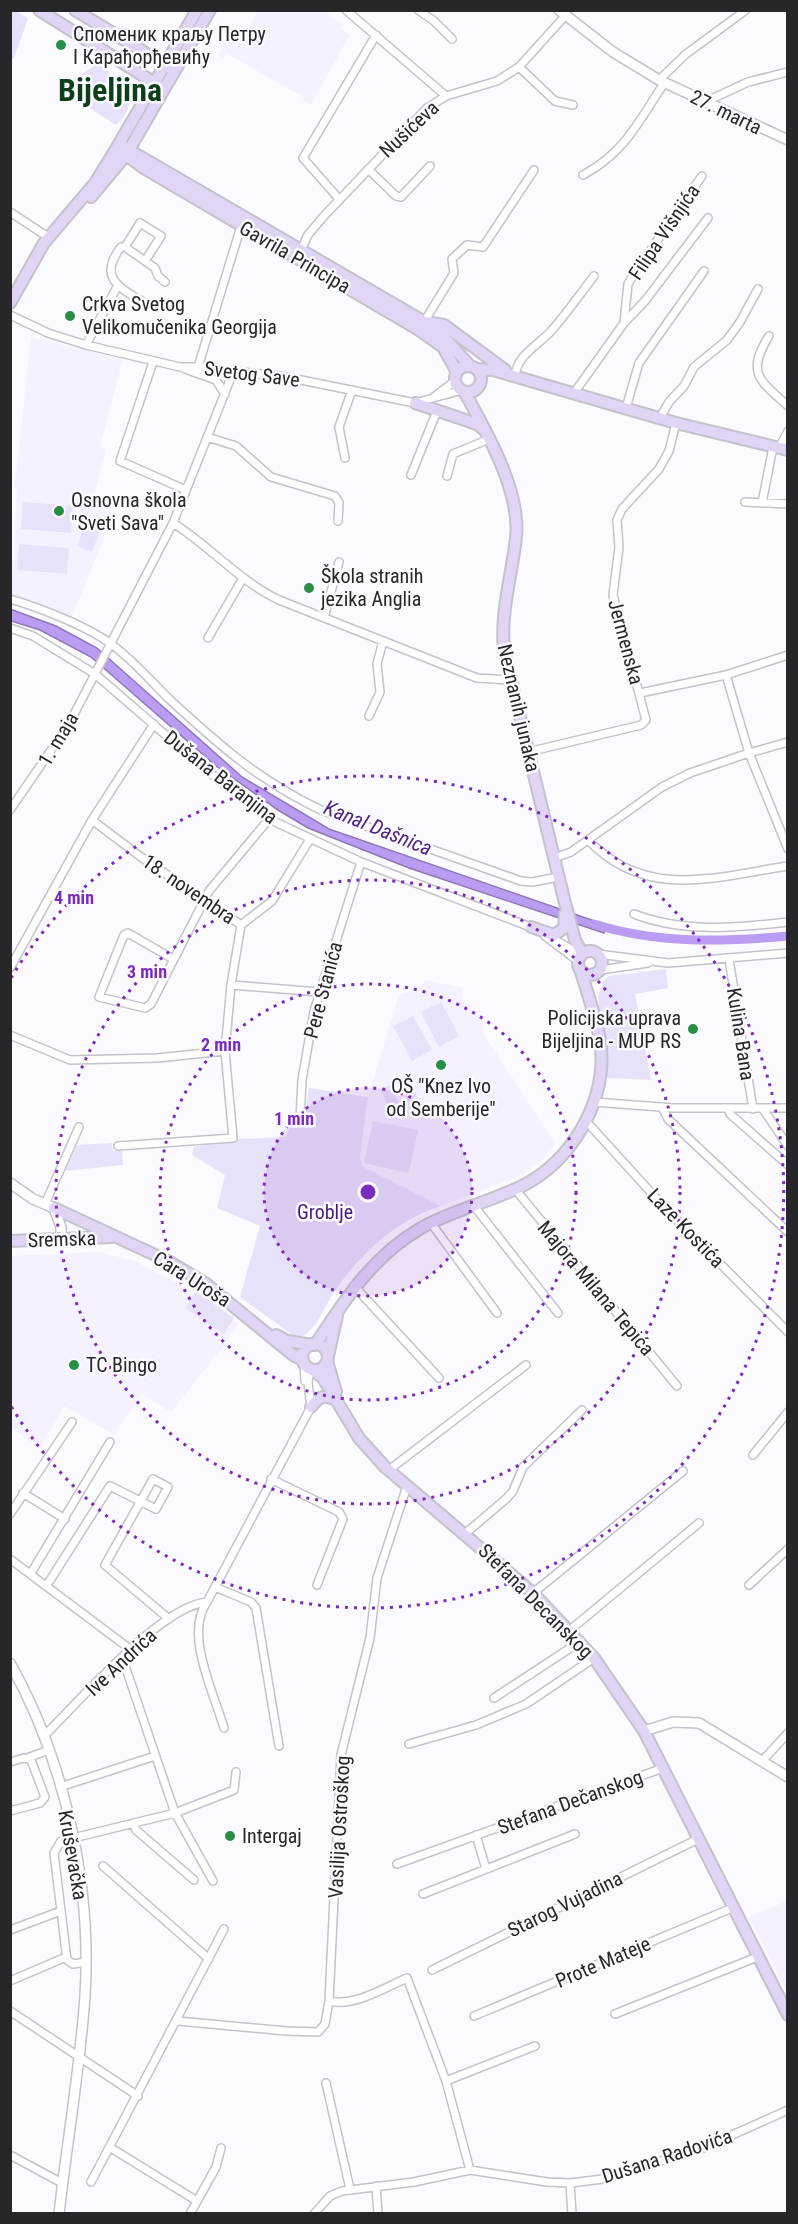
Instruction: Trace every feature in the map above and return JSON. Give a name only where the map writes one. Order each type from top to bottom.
[{"type":"main road","points":[[39,10],[166,90]]},
{"type":"main road","points":[[75,10],[176,72]]},
{"type":"main road","points":[[107,181],[165,65],[197,10]]},
{"type":"main road","points":[[12,302],[48,237],[122,150],[140,133],[210,10]]},
{"type":"main road","points":[[72,211],[124,169],[144,163],[140,133]]},
{"type":"main road","name":"Gavrila Principa","points":[[122,150],[299,255],[419,330],[442,347],[480,419]]},
{"type":"main road","name":"Gavrila Principa","points":[[299,255],[424,322]]},
{"type":"main road","points":[[424,322],[444,337],[474,368],[480,384],[480,419]]},
{"type":"main road","points":[[424,322],[444,325],[515,377]]},
{"type":"main road","points":[[515,377],[493,377],[473,391],[460,383],[463,367],[493,370],[676,423],[780,449]]},
{"type":"main road","points":[[415,403],[477,424],[488,436]]},
{"type":"main road","name":"Neznanih junaka","points":[[480,419],[517,517],[516,537],[501,628],[510,680],[569,926]]},
{"type":"main road","points":[[531,927],[554,935],[569,926],[585,958],[589,976],[599,972]]},
{"type":"main road","points":[[585,958],[602,962],[593,1012]]},
{"type":"main road","points":[[308,1365],[305,1351],[313,1345],[354,1286],[401,1241],[431,1223],[515,1189],[552,1165],[569,1147],[586,1121],[594,1102],[600,1077],[601,1047],[585,958]]},
{"type":"main road","name":"Cara Uroša","points":[[50,1206],[114,1238],[168,1261],[205,1284],[265,1330]]},
{"type":"main road","name":"Sremska","points":[[10,1241],[61,1237],[114,1238]]},
{"type":"main road","points":[[308,1365],[323,1367],[328,1359],[338,1310]]},
{"type":"main road","points":[[265,1330],[287,1341],[323,1347],[342,1413]]},
{"type":"main road","points":[[265,1330],[323,1378],[342,1413]]},
{"type":"main road","points":[[311,1407],[320,1398],[334,1399]]},
{"type":"main road","name":"Stefana Decanskog","points":[[342,1413],[359,1438],[389,1470],[466,1533],[533,1593],[594,1658],[645,1731],[732,1908],[788,2015]]},
{"type":"street","points":[[346,10],[446,96]]},
{"type":"street","points":[[417,10],[434,21],[452,39]]},
{"type":"street","points":[[583,175],[606,163],[626,142],[662,81],[686,54],[746,10]]},
{"type":"street","name":"27. marta","points":[[562,13],[613,52],[662,81],[788,140]]},
{"type":"street","name":"Nušićeva","points":[[299,255],[308,235],[339,199],[427,108],[446,96],[497,81],[519,67],[562,13]]},
{"type":"street","points":[[339,199],[303,158],[376,35]]},
{"type":"street","points":[[519,67],[555,101],[573,105]]},
{"type":"street","points":[[705,102],[722,92],[748,82],[788,72]]},
{"type":"street","name":"Nušićeva","points":[[368,169],[396,196],[401,197],[430,166]]},
{"type":"street","points":[[424,322],[454,273],[452,259],[467,245],[483,248],[534,170]]},
{"type":"street","name":"Filipa Višnjića","points":[[624,323],[628,284],[702,176]]},
{"type":"street","points":[[10,212],[48,237]]},
{"type":"street","name":"Filipa Višnjića","points":[[574,393],[624,323],[645,301],[708,218]]},
{"type":"street","points":[[198,367],[242,221]]},
{"type":"street","points":[[145,261],[161,236],[140,223],[125,247],[121,247],[110,264],[118,285],[149,306]]},
{"type":"street","points":[[125,247],[155,268],[158,276],[165,282]]},
{"type":"street","points":[[626,408],[639,363],[704,271]]},
{"type":"street","points":[[515,377],[515,370],[532,345],[553,328],[594,276]]},
{"type":"street","points":[[86,345],[118,285]]},
{"type":"street","points":[[660,418],[669,402],[684,386],[694,366],[727,340],[741,322],[758,289]]},
{"type":"street","name":"Svetog Save","points":[[10,315],[48,333],[153,362],[180,367],[234,370],[415,403],[429,400],[460,383]]},
{"type":"street","points":[[769,336],[759,352],[756,369],[761,382],[788,406]]},
{"type":"street","points":[[153,362],[120,461],[186,490]]},
{"type":"street","points":[[180,367],[216,380],[225,394]]},
{"type":"street","name":"1. maja","points":[[10,810],[63,733],[173,523],[234,370]]},
{"type":"street","points":[[429,400],[460,383]]},
{"type":"street","points":[[345,458],[339,427],[352,390]]},
{"type":"street","points":[[411,476],[437,411]]},
{"type":"street","name":"Jermenska","points":[[528,752],[641,725],[646,717],[613,595],[619,547],[618,520],[622,509],[659,469],[669,451],[676,423]]},
{"type":"street","points":[[762,503],[788,431]]},
{"type":"street","points":[[447,476],[453,454],[488,436]]},
{"type":"street","points":[[207,437],[236,446],[271,477],[335,496],[339,503],[338,521]]},
{"type":"street","points":[[745,502],[788,504]]},
{"type":"street","points":[[173,523],[199,540],[243,578],[279,600],[477,678],[510,680]]},
{"type":"street","points":[[324,618],[339,562]]},
{"type":"street","points":[[208,638],[243,578]]},
{"type":"street","points":[[10,599],[62,619],[110,645],[209,736],[261,778],[300,800],[323,811],[521,881],[532,882],[559,877]]},
{"type":"street","name":"Dušana Baranjina","points":[[10,628],[33,636],[94,674],[205,769],[269,819],[361,862],[531,927],[585,958]]},
{"type":"street","points":[[369,716],[380,692],[377,664],[383,641]]},
{"type":"street","points":[[640,693],[726,675],[788,655]]},
{"type":"street","points":[[726,675],[749,753],[788,849]]},
{"type":"street","points":[[10,968],[92,820],[154,724]]},
{"type":"street","points":[[554,858],[563,856],[588,840],[636,803],[690,773],[788,742]]},
{"type":"street","points":[[173,959],[128,933],[124,935],[99,997],[148,1007],[204,900],[269,819]]},
{"type":"street","name":"18. novembra","points":[[92,820],[241,925],[231,985],[225,1051],[233,1138],[118,1146]]},
{"type":"street","points":[[241,925],[272,901],[310,839]]},
{"type":"street","points":[[588,840],[615,863],[658,880],[694,880],[788,866]]},
{"type":"street","name":"Pere Stanića","points":[[300,1120],[302,1080],[319,992],[361,862]]},
{"type":"street","points":[[634,914],[652,921],[701,927],[738,928],[788,922]]},
{"type":"street","name":"Kulina Bana","points":[[656,962],[729,959],[788,953]]},
{"type":"street","points":[[585,958],[656,962]]},
{"type":"street","name":"Kulina Bana","points":[[729,959],[753,1109]]},
{"type":"street","points":[[599,972],[656,962]]},
{"type":"street","points":[[231,985],[319,992]]},
{"type":"street","points":[[10,1035],[70,1060],[157,1058],[225,1051]]},
{"type":"street","points":[[594,1102],[662,1107],[788,1108]]},
{"type":"street","points":[[662,1107],[668,1119],[788,1232]]},
{"type":"street","points":[[728,1108],[730,1114],[788,1165]]},
{"type":"street","points":[[763,1109],[788,1146]]},
{"type":"street","name":"Laze Kostića","points":[[586,1121],[666,1209],[788,1332]]},
{"type":"street","points":[[50,1206],[79,1127]]},
{"type":"street","points":[[10,1183],[50,1206],[62,1227],[61,1237]]},
{"type":"street","name":"Majora Milana Tepića","points":[[515,1189],[677,1386]]},
{"type":"street","points":[[474,1206],[558,1313]]},
{"type":"street","points":[[431,1223],[497,1313]]},
{"type":"street","points":[[354,1286],[439,1378]]},
{"type":"street","points":[[224,1728],[197,1638],[200,1615],[311,1407],[308,1392],[308,1365]]},
{"type":"street","points":[[389,1470],[526,1365]]},
{"type":"street","points":[[466,1533],[507,1498],[513,1491],[523,1467],[582,1410]]},
{"type":"street","points":[[753,1455],[788,1413]]},
{"type":"street","points":[[10,1514],[72,1422]]},
{"type":"street","points":[[31,1574],[111,1442]]},
{"type":"street","points":[[533,1593],[683,1470]]},
{"type":"street","points":[[47,1585],[110,1486],[139,1500],[156,1509],[168,1487],[153,1479],[139,1500],[105,1565],[169,1619]]},
{"type":"street","points":[[271,1479],[339,1512],[343,1519],[317,1585]]},
{"type":"street","name":"Vasilija Ostroškog","points":[[178,2021],[318,2032],[325,2025],[329,2001],[341,1755],[368,1647],[376,1578],[407,1486]]},
{"type":"street","points":[[23,1493],[65,1518]]},
{"type":"street","points":[[570,1630],[699,1523]]},
{"type":"street","points":[[749,1585],[788,1549]]},
{"type":"street","points":[[10,1559],[130,1648]]},
{"type":"street","points":[[215,1587],[251,1602],[256,1608],[279,1746]]},
{"type":"street","name":"Ive Andrića","points":[[44,1736],[130,1648],[169,1619],[200,1603],[207,1602]]},
{"type":"street","points":[[494,1698],[580,1641]]},
{"type":"street","points":[[122,1657],[175,1813],[213,1881]]},
{"type":"street","points":[[409,1744],[476,1725],[516,1709],[540,1696],[594,1658]]},
{"type":"street","name":"Kruševačka","points":[[10,1662],[44,1736],[60,1787],[72,1837],[82,1907],[86,1962],[85,1997],[59,2214]]},
{"type":"street","points":[[645,1731],[673,1722],[699,1723],[788,1777]]},
{"type":"street","points":[[763,1760],[788,1733]]},
{"type":"street","points":[[10,1762],[49,1750]]},
{"type":"street","points":[[60,1787],[155,1756]]},
{"type":"street","points":[[10,1810],[44,1801],[31,1760],[27,1758]]},
{"type":"street","name":"Stefana Dečanskog","points":[[397,1864],[663,1768]]},
{"type":"street","points":[[86,1962],[73,1964],[66,1960],[54,1852],[61,1841],[175,1813],[234,1790],[236,1772]]},
{"type":"street","points":[[133,1823],[136,1830],[194,1880]]},
{"type":"street","name":"Stefana Dečanskog","points":[[423,1894],[575,1834]]},
{"type":"street","name":"Stefana Dečanskog","points":[[476,1835],[486,1869]]},
{"type":"street","name":"Starog Vujadina","points":[[432,1970],[698,1839]]},
{"type":"street","points":[[103,1866],[209,1959]]},
{"type":"street","name":"Prote Mateje","points":[[474,2016],[732,1908]]},
{"type":"street","name":"Kruševačka","points":[[10,1930],[61,1911]]},
{"type":"street","points":[[91,2182],[178,2021],[224,1929]]},
{"type":"street","points":[[10,1981],[66,1957]]},
{"type":"street","points":[[615,2014],[757,1957]]},
{"type":"street","points":[[329,2001],[341,2003],[355,2000],[407,1978],[446,2081],[470,2170]]},
{"type":"street","points":[[10,2011],[138,2096]]},
{"type":"street","points":[[446,2081],[535,2046]]},
{"type":"street","points":[[326,2083],[350,2189]]},
{"type":"street","name":"Dušana Radovića","points":[[314,2214],[330,2196],[350,2189],[414,2182],[470,2170],[516,2179],[570,2183],[603,2179],[703,2148],[788,2110]]},
{"type":"street","points":[[111,2148],[197,2201]]},
{"type":"street","points":[[190,2214],[216,2167],[221,2148]]},
{"type":"street","points":[[10,2155],[62,2183]]},
{"type":"street","points":[[570,2183],[572,2214]]},
{"type":"street","points":[[376,2186],[378,2214]]},
{"type":"shaded area","points":[[258,11],[324,11],[343,25],[341,29],[350,34],[311,105],[303,101],[305,98],[226,53],[223,58],[218,55],[228,38],[239,44]]},
{"type":"shaded area","name":"Osnovna škola \"Sveti Sava\"","points":[[31,337],[123,360],[100,447],[106,449],[92,505],[113,516],[71,619],[11,596],[17,490],[15,484]]},
{"type":"shaded area","points":[[10,609],[56,626],[97,648],[242,777],[329,829],[606,925],[604,933],[409,868],[308,828],[278,810],[216,766],[91,657],[40,630],[11,621]]},
{"type":"shaded area","name":"OŠ \"Knez Ivo od Semberije\"","points":[[426,980],[463,988],[463,1000],[480,1018],[483,1033],[556,1145],[543,1159],[520,1176],[441,1206],[363,1168],[360,1158],[368,1097],[399,995],[415,991]]},
{"type":"shaded area","points":[[100,1252],[134,1261],[187,1288],[238,1324],[226,1343],[171,1412],[142,1394],[114,1435],[65,1406],[39,1448],[11,1427],[11,1256]]},
{"type":"shaded area","points":[[787,1901],[787,1993],[749,1917]]},
{"type":"green space","points":[[10,11],[16,11],[28,18],[14,59],[11,57]]},
{"type":"green space","points":[[99,63],[106,68],[119,89],[137,89],[124,116],[116,125],[59,88]]},
{"type":"green space","points":[[23,502],[73,506],[71,533],[21,529]]},
{"type":"green space","points":[[88,516],[103,522],[92,552],[77,546]]},
{"type":"green space","points":[[19,544],[69,548],[67,574],[17,570]]},
{"type":"green space","points":[[666,969],[668,988],[635,994],[651,1080],[607,1078],[598,996],[604,980],[609,976]]},
{"type":"green space","points":[[441,1002],[459,1036],[439,1047],[421,1012]]},
{"type":"green space","points":[[413,1016],[432,1050],[412,1061],[393,1026]]},
{"type":"green space","points":[[406,1075],[417,1096],[408,1101],[397,1080]]},
{"type":"green space","points":[[390,1085],[401,1106],[391,1111],[380,1089]]},
{"type":"green space","name":"Groblje","points":[[309,1088],[368,1097],[360,1158],[363,1167],[441,1206],[409,1220],[380,1240],[344,1278],[309,1332],[297,1338],[240,1297],[260,1226],[217,1208],[225,1175],[192,1155],[194,1147],[238,1139],[286,1137],[291,1123],[303,1125]]},
{"type":"green space","points":[[373,1121],[418,1130],[409,1173],[364,1163]]},
{"type":"green space","points":[[112,1143],[113,1151],[122,1151],[123,1165],[64,1171],[77,1145]]},
{"type":"green space","points":[[196,1291],[234,1318],[224,1334],[185,1308]]},
{"type":"waterway","name":"Kanal Dašnica","points":[[594,924],[618,931],[690,940],[788,936]]},
{"type":"place","name":"Споменик краљу Петру I Карађорђевићу","points":[[61,45]]},
{"type":"place","name":"Crkva Svetog Velikomučenika Georgija","points":[[70,316]]},
{"type":"place","name":"Osnovna škola \"Sveti Sava\"","points":[[59,511]]},
{"type":"place","name":"Škola stranih jezika Anglia","points":[[309,588]]},
{"type":"place","name":"Policijska uprava Bijeljina - MUP RS","points":[[693,1029]]},
{"type":"place","name":"OŠ \"Knez Ivo od Semberije\"","points":[[441,1065]]},
{"type":"place","name":"TC Bingo","points":[[74,1365]]},
{"type":"place","name":"Intergaj","points":[[230,1836]]},
{"type":"district","name":"Bijeljina","points":[[110,90]]}]
